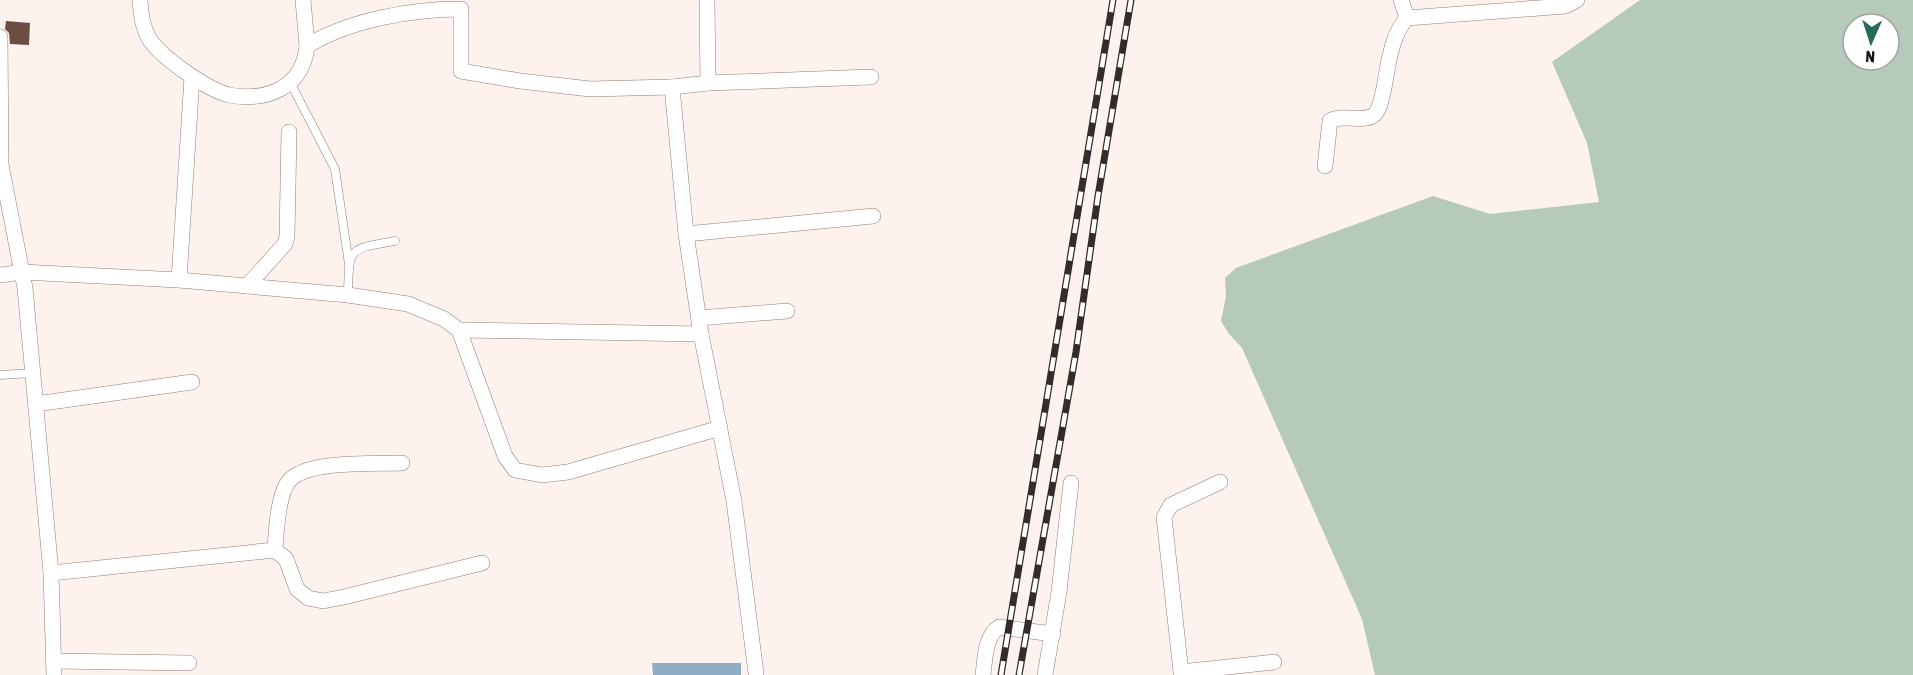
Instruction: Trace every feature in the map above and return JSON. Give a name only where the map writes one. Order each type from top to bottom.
[{"type":"street","points":[[140,0],[142,23],[150,40],[162,55],[192,77],[228,94],[266,96],[291,84],[306,62],[308,46],[303,0]]},
{"type":"street","points":[[707,0],[708,83]]},
{"type":"street","points":[[1401,0],[1407,18]]},
{"type":"street","points":[[1325,166],[1330,121],[1337,117],[1368,118],[1375,115],[1380,105],[1394,43],[1400,26],[1407,18],[1565,6],[1577,0]]},
{"type":"street","points":[[308,46],[324,36],[368,21],[460,5],[461,71],[590,89],[871,76]]},
{"type":"street","points":[[0,37],[1,165],[22,272],[33,373],[51,573],[54,668],[189,663]]},
{"type":"street","points":[[179,280],[192,77]]},
{"type":"street","points":[[672,87],[686,234],[701,334],[734,501],[756,673]]},
{"type":"street","points":[[247,286],[285,244],[287,237],[289,132]]},
{"type":"street","points":[[686,234],[873,216]]},
{"type":"street","points":[[0,275],[22,272],[179,280],[348,295],[408,304],[444,319],[459,330],[505,456],[515,470],[542,475],[568,472],[720,428]]},
{"type":"street","points":[[699,318],[787,311]]},
{"type":"street","points":[[459,330],[701,334]]},
{"type":"street","points":[[36,404],[192,382]]},
{"type":"street","points":[[275,550],[278,513],[287,483],[298,472],[314,467],[402,463]]},
{"type":"street","points":[[1220,482],[1171,505],[1164,517],[1177,674],[1274,662]]},
{"type":"street","points":[[1045,675],[1059,592],[1071,483]]},
{"type":"street","points":[[51,573],[275,550],[286,559],[297,589],[308,598],[323,601],[482,562]]},
{"type":"street","points":[[983,675],[988,642],[993,631],[999,627],[1053,634]]},
{"type":"lane","points":[[291,84],[335,169],[349,264],[348,295]]},
{"type":"lane","points":[[349,264],[354,252],[361,247],[395,241]]},
{"type":"lane","points":[[0,375],[33,373]]},
{"type":"green space","points":[[1640,0],[1913,0],[1913,675],[1375,675],[1362,619],[1242,348],[1221,321],[1226,296],[1225,278],[1236,268],[1433,196],[1490,214],[1599,202],[1587,143],[1552,62]]},
{"type":"water","points":[[652,663],[741,663],[741,675],[653,675]]},
{"type":"building","points":[[6,21],[30,23],[29,45],[10,44],[9,33],[5,29]]},
{"type":"railway","points":[[1001,675],[1113,0]]},
{"type":"railway","points":[[1019,675],[1076,352],[1098,196],[1131,0]]}]
